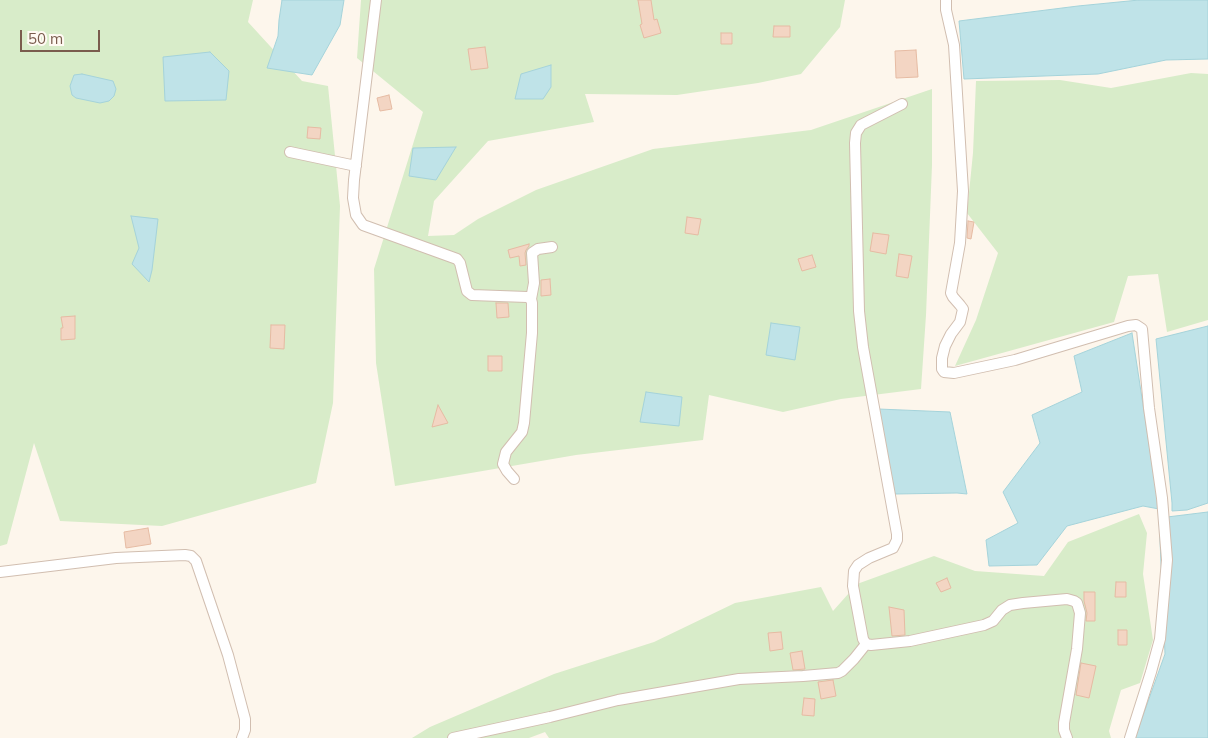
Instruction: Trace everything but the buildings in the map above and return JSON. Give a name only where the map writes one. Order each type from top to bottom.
[{"type":"street","points":[[376,0],[353,198],[356,215],[363,225],[457,259],[460,263],[467,291],[472,294],[527,297],[531,299]]},
{"type":"street","points":[[946,0],[946,10],[954,45],[963,192],[960,243],[951,292],[963,309],[960,322],[945,346],[942,369],[944,372],[954,373],[1015,360],[1132,325],[1139,326],[1142,332],[1149,408],[1162,498],[1167,560],[1160,639],[1130,738]]},
{"type":"street","points":[[902,104],[861,125],[856,133],[855,143],[859,311],[863,346],[897,534],[897,540],[893,548],[868,558],[854,571],[853,586],[863,639],[866,644],[874,646],[910,641],[984,625],[993,621],[1002,610],[1010,606],[1067,599],[1074,601],[1077,603],[1080,613],[1077,649],[1064,723],[1067,738]]},
{"type":"street","points":[[290,152],[356,166]]},
{"type":"street","points":[[514,479],[503,464],[506,452],[522,432],[524,423],[532,333],[531,299],[534,283],[532,253],[538,249],[552,247]]},
{"type":"street","points":[[0,572],[116,558],[166,555],[192,556],[196,561],[228,656],[246,719],[242,738]]},
{"type":"street","points":[[453,738],[618,700],[739,679],[838,673],[854,659],[866,644]]},
{"type":"green space","points":[[0,0],[253,0],[248,22],[302,81],[328,86],[340,206],[333,403],[316,483],[162,526],[60,521],[34,443],[7,544],[0,546]]},
{"type":"green space","points":[[361,0],[845,0],[840,27],[801,74],[758,83],[677,95],[585,94],[594,122],[488,141],[434,201],[428,236],[454,235],[478,219],[536,190],[653,149],[811,130],[932,89],[932,165],[921,389],[841,399],[783,412],[709,395],[703,440],[576,455],[395,486],[376,363],[374,269],[423,112],[357,58]]},
{"type":"green space","points":[[1191,73],[1208,74],[1208,320],[1167,332],[1158,274],[1128,276],[1114,322],[955,366],[976,320],[998,253],[967,213],[973,153],[976,81],[1060,80],[1111,88]]},
{"type":"green space","points":[[1139,514],[1147,533],[1143,574],[1153,640],[1140,683],[1121,690],[1109,731],[1111,738],[549,738],[545,732],[529,738],[412,738],[430,727],[554,674],[654,642],[735,603],[821,587],[833,611],[857,584],[934,556],[975,571],[1044,576],[1068,542]]},
{"type":"water","points":[[282,0],[344,0],[340,25],[312,75],[267,68],[278,36]]},
{"type":"water","points":[[1139,0],[1208,0],[1208,59],[1166,60],[1098,74],[964,79],[959,21]]},
{"type":"water","points":[[210,52],[229,71],[226,100],[165,101],[163,57]]},
{"type":"water","points":[[551,65],[551,87],[543,99],[515,99],[521,74]]},
{"type":"water","points":[[82,74],[113,81],[116,89],[114,96],[109,101],[100,103],[76,98],[72,95],[70,86],[74,75]]},
{"type":"water","points":[[456,147],[436,180],[409,176],[413,148]]},
{"type":"water","points":[[131,216],[158,219],[149,282],[132,264],[139,248]]},
{"type":"water","points":[[771,323],[800,327],[795,360],[766,355]]},
{"type":"water","points":[[1208,326],[1208,503],[1187,510],[1172,511],[1156,339]]},
{"type":"water","points":[[1132,333],[1159,509],[1143,506],[1067,526],[1037,565],[989,566],[986,540],[1018,523],[1003,492],[1040,443],[1032,415],[1082,392],[1074,356]]},
{"type":"water","points":[[646,392],[682,397],[679,426],[640,422]]},
{"type":"water","points":[[878,409],[950,412],[967,494],[895,494]]},
{"type":"water","points":[[1208,512],[1208,738],[1135,738],[1165,654],[1159,518]]}]
